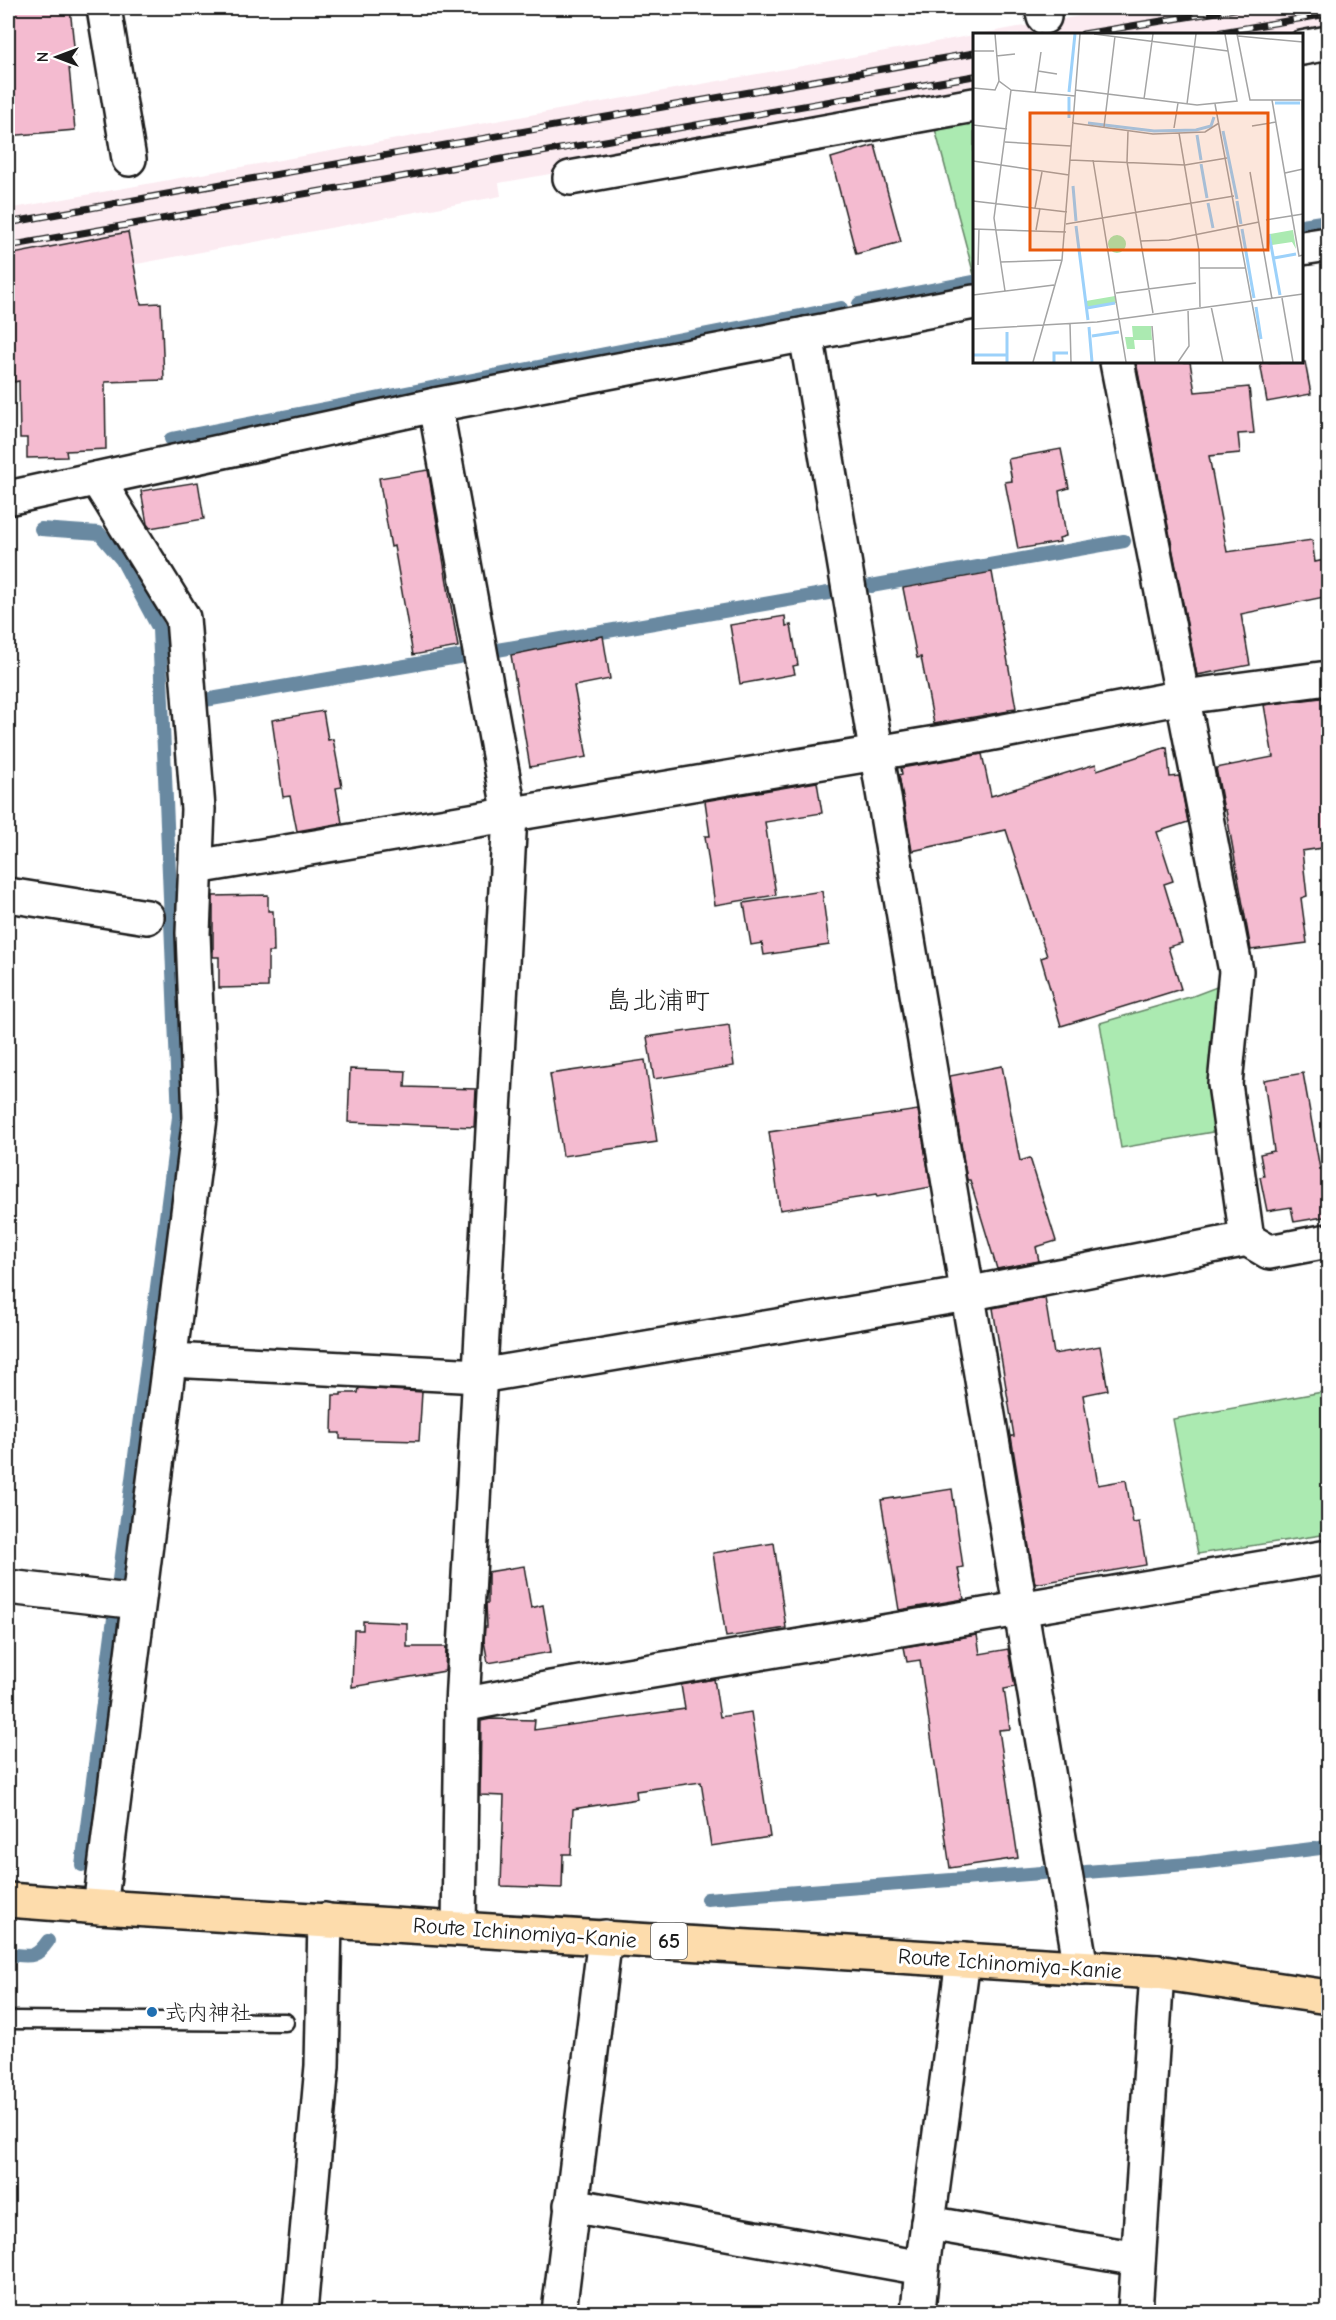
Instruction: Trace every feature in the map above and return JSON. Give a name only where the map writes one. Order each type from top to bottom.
[{"type":"main road","name":"Route Ichinomiya-Kanie","points":[[8,1900],[1157,1972],[1329,1997]]},
{"type":"street","points":[[104,8],[129,159]]},
{"type":"street","points":[[1303,48],[1329,43]]},
{"type":"street","points":[[570,178],[973,105]]},
{"type":"street","points":[[1303,248],[1329,244]]},
{"type":"street","points":[[8,498],[435,405],[973,302]]},
{"type":"street","points":[[806,334],[1081,1968]]},
{"type":"street","points":[[1116,363],[1236,971],[1225,1084],[1247,1239]]},
{"type":"street","points":[[435,405],[510,815],[462,1705],[459,1928]]},
{"type":"street","points":[[97,479],[183,618],[198,809],[194,933],[200,1118],[171,1360],[123,1600],[100,1907]]},
{"type":"street","points":[[196,867],[876,753],[1183,697],[1329,678]]},
{"type":"street","points":[[8,895],[147,917]]},
{"type":"street","points":[[171,1360],[480,1376],[967,1294],[1247,1239],[1269,1252],[1329,1241]]},
{"type":"street","points":[[462,1705],[1329,1557]]},
{"type":"street","points":[[8,1587],[123,1600]]},
{"type":"street","points":[[300,2313],[322,2066],[325,1920]]},
{"type":"street","points":[[559,2313],[605,1937]]},
{"type":"street","points":[[918,2313],[963,1960]]},
{"type":"street","points":[[1135,2313],[1157,1972]]},
{"type":"street","points":[[571,2205],[922,2268]]},
{"type":"street","points":[[928,2223],[1138,2259]]},
{"type":"lane","points":[[8,2020],[285,2022]]},
{"type":"shaded area","points":[[1124,8],[1328,8],[1328,35],[1303,35],[1303,33],[986,33]]},
{"type":"shaded area","points":[[973,35],[973,98],[499,183],[501,196],[8,288],[8,209]]},
{"type":"green space","points":[[973,117],[973,271],[934,125]]},
{"type":"green space","points":[[1227,983],[1218,1131],[1121,1148],[1100,1023],[1193,996]]},
{"type":"green space","points":[[1328,1391],[1328,1534],[1198,1554],[1173,1419]]},
{"type":"building","points":[[10,8],[70,8],[75,56],[68,57],[75,130],[8,136]]},
{"type":"building","points":[[875,145],[901,242],[856,254],[831,158]]},
{"type":"building","points":[[128,232],[141,304],[161,303],[164,380],[105,382],[106,449],[66,451],[67,457],[27,458],[27,438],[20,438],[19,381],[14,382],[12,337],[8,337],[8,255]]},
{"type":"building","points":[[1305,362],[1311,394],[1267,402],[1260,363]]},
{"type":"building","points":[[1136,363],[1190,363],[1195,392],[1249,387],[1254,433],[1238,434],[1240,453],[1209,456],[1227,552],[1312,540],[1315,562],[1329,559],[1329,596],[1241,614],[1250,665],[1197,675]]},
{"type":"building","points":[[1061,449],[1069,488],[1059,491],[1066,536],[1059,538],[1060,542],[1018,549],[1005,482],[1012,481],[1008,459]]},
{"type":"building","points":[[428,470],[458,647],[413,655],[394,546],[391,547],[379,478]]},
{"type":"building","points":[[198,482],[204,519],[150,528],[147,524],[141,491]]},
{"type":"building","points":[[992,572],[1016,708],[934,724],[921,657],[917,658],[903,588]]},
{"type":"building","points":[[785,616],[786,626],[791,625],[798,665],[793,666],[795,674],[740,684],[730,625]]},
{"type":"building","points":[[603,636],[610,679],[574,686],[587,757],[530,767],[511,655]]},
{"type":"building","points":[[1329,697],[1329,847],[1302,851],[1307,896],[1301,898],[1307,943],[1251,950],[1226,810],[1224,810],[1216,768],[1273,757],[1264,705]]},
{"type":"building","points":[[323,711],[328,740],[333,739],[342,787],[336,788],[342,823],[297,831],[290,796],[283,797],[272,720]]},
{"type":"building","points":[[1167,747],[1170,777],[1179,776],[1188,822],[1157,832],[1173,881],[1164,884],[1182,943],[1168,947],[1181,989],[1061,1026],[1041,958],[1047,956],[1006,830],[912,851],[899,775],[902,774],[901,768],[982,754],[991,796],[1096,764],[1097,770]]},
{"type":"building","points":[[817,782],[822,813],[765,822],[776,895],[715,905],[705,836],[710,836],[705,801]]},
{"type":"building","points":[[822,891],[829,945],[764,955],[762,943],[751,945],[744,903]]},
{"type":"building","points":[[268,895],[268,911],[273,911],[274,952],[268,952],[268,987],[219,988],[219,957],[213,957],[213,896]]},
{"type":"building","points":[[729,1025],[734,1066],[654,1079],[647,1037]]},
{"type":"building","points":[[645,1060],[657,1142],[563,1156],[550,1074]]},
{"type":"building","points":[[1002,1066],[1020,1161],[1030,1158],[1056,1241],[1036,1247],[1039,1261],[997,1269],[970,1180],[967,1180],[950,1076]]},
{"type":"building","points":[[350,1069],[406,1071],[405,1087],[476,1089],[474,1127],[348,1122]]},
{"type":"building","points":[[1303,1073],[1320,1169],[1329,1167],[1329,1216],[1294,1222],[1291,1207],[1267,1211],[1260,1177],[1264,1176],[1260,1154],[1274,1151],[1264,1080]]},
{"type":"building","points":[[918,1110],[931,1187],[780,1210],[769,1132]]},
{"type":"building","points":[[1045,1298],[1054,1354],[1100,1346],[1108,1390],[1083,1395],[1098,1485],[1126,1480],[1133,1523],[1139,1522],[1146,1565],[1035,1584],[993,1308]]},
{"type":"building","points":[[359,1388],[422,1392],[419,1441],[340,1439],[340,1433],[332,1433],[333,1395],[358,1393]]},
{"type":"building","points":[[952,1489],[963,1567],[958,1568],[964,1599],[899,1610],[881,1500]]},
{"type":"building","points":[[774,1543],[786,1628],[726,1637],[713,1553]]},
{"type":"building","points":[[524,1566],[531,1608],[543,1605],[551,1652],[488,1663],[484,1641],[485,1627],[487,1627],[488,1572]]},
{"type":"building","points":[[363,1621],[407,1623],[407,1647],[446,1647],[445,1671],[352,1687],[354,1630],[363,1630]]},
{"type":"building","points":[[977,1635],[980,1654],[1008,1649],[1015,1687],[1004,1689],[1010,1729],[999,1730],[1018,1858],[950,1868],[920,1660],[907,1662],[904,1647]]},
{"type":"building","points":[[714,1679],[720,1717],[751,1712],[770,1837],[711,1846],[701,1782],[636,1791],[637,1799],[573,1809],[571,1854],[563,1854],[562,1888],[501,1886],[504,1796],[480,1795],[481,1721],[491,1719],[535,1720],[534,1730],[685,1709],[681,1685]]},
{"type":"waterway","points":[[1303,225],[1328,221]]},
{"type":"waterway","points":[[859,304],[973,282]]},
{"type":"waterway","points":[[171,439],[841,308]]},
{"type":"waterway","points":[[41,529],[99,533],[122,560],[159,629],[179,1117],[82,1865]]},
{"type":"waterway","points":[[871,586],[1124,541]]},
{"type":"waterway","points":[[497,650],[834,592]]},
{"type":"waterway","points":[[205,700],[464,656]]},
{"type":"waterway","points":[[1086,1872],[1200,1863],[1328,1847]]},
{"type":"waterway","points":[[707,1899],[1055,1872]]},
{"type":"waterway","points":[[8,1954],[35,1954],[48,1941]]},
{"type":"railway","points":[[1089,33],[1241,8]]},
{"type":"railway","points":[[1216,33],[1328,14]]},
{"type":"railway","points":[[8,223],[973,53]]},
{"type":"railway","points":[[8,246],[973,76]]},
{"type":"place","name":"式内神社","points":[[152,2012]]},
{"type":"district","name":"島北浦町","points":[[658,1000]]}]
